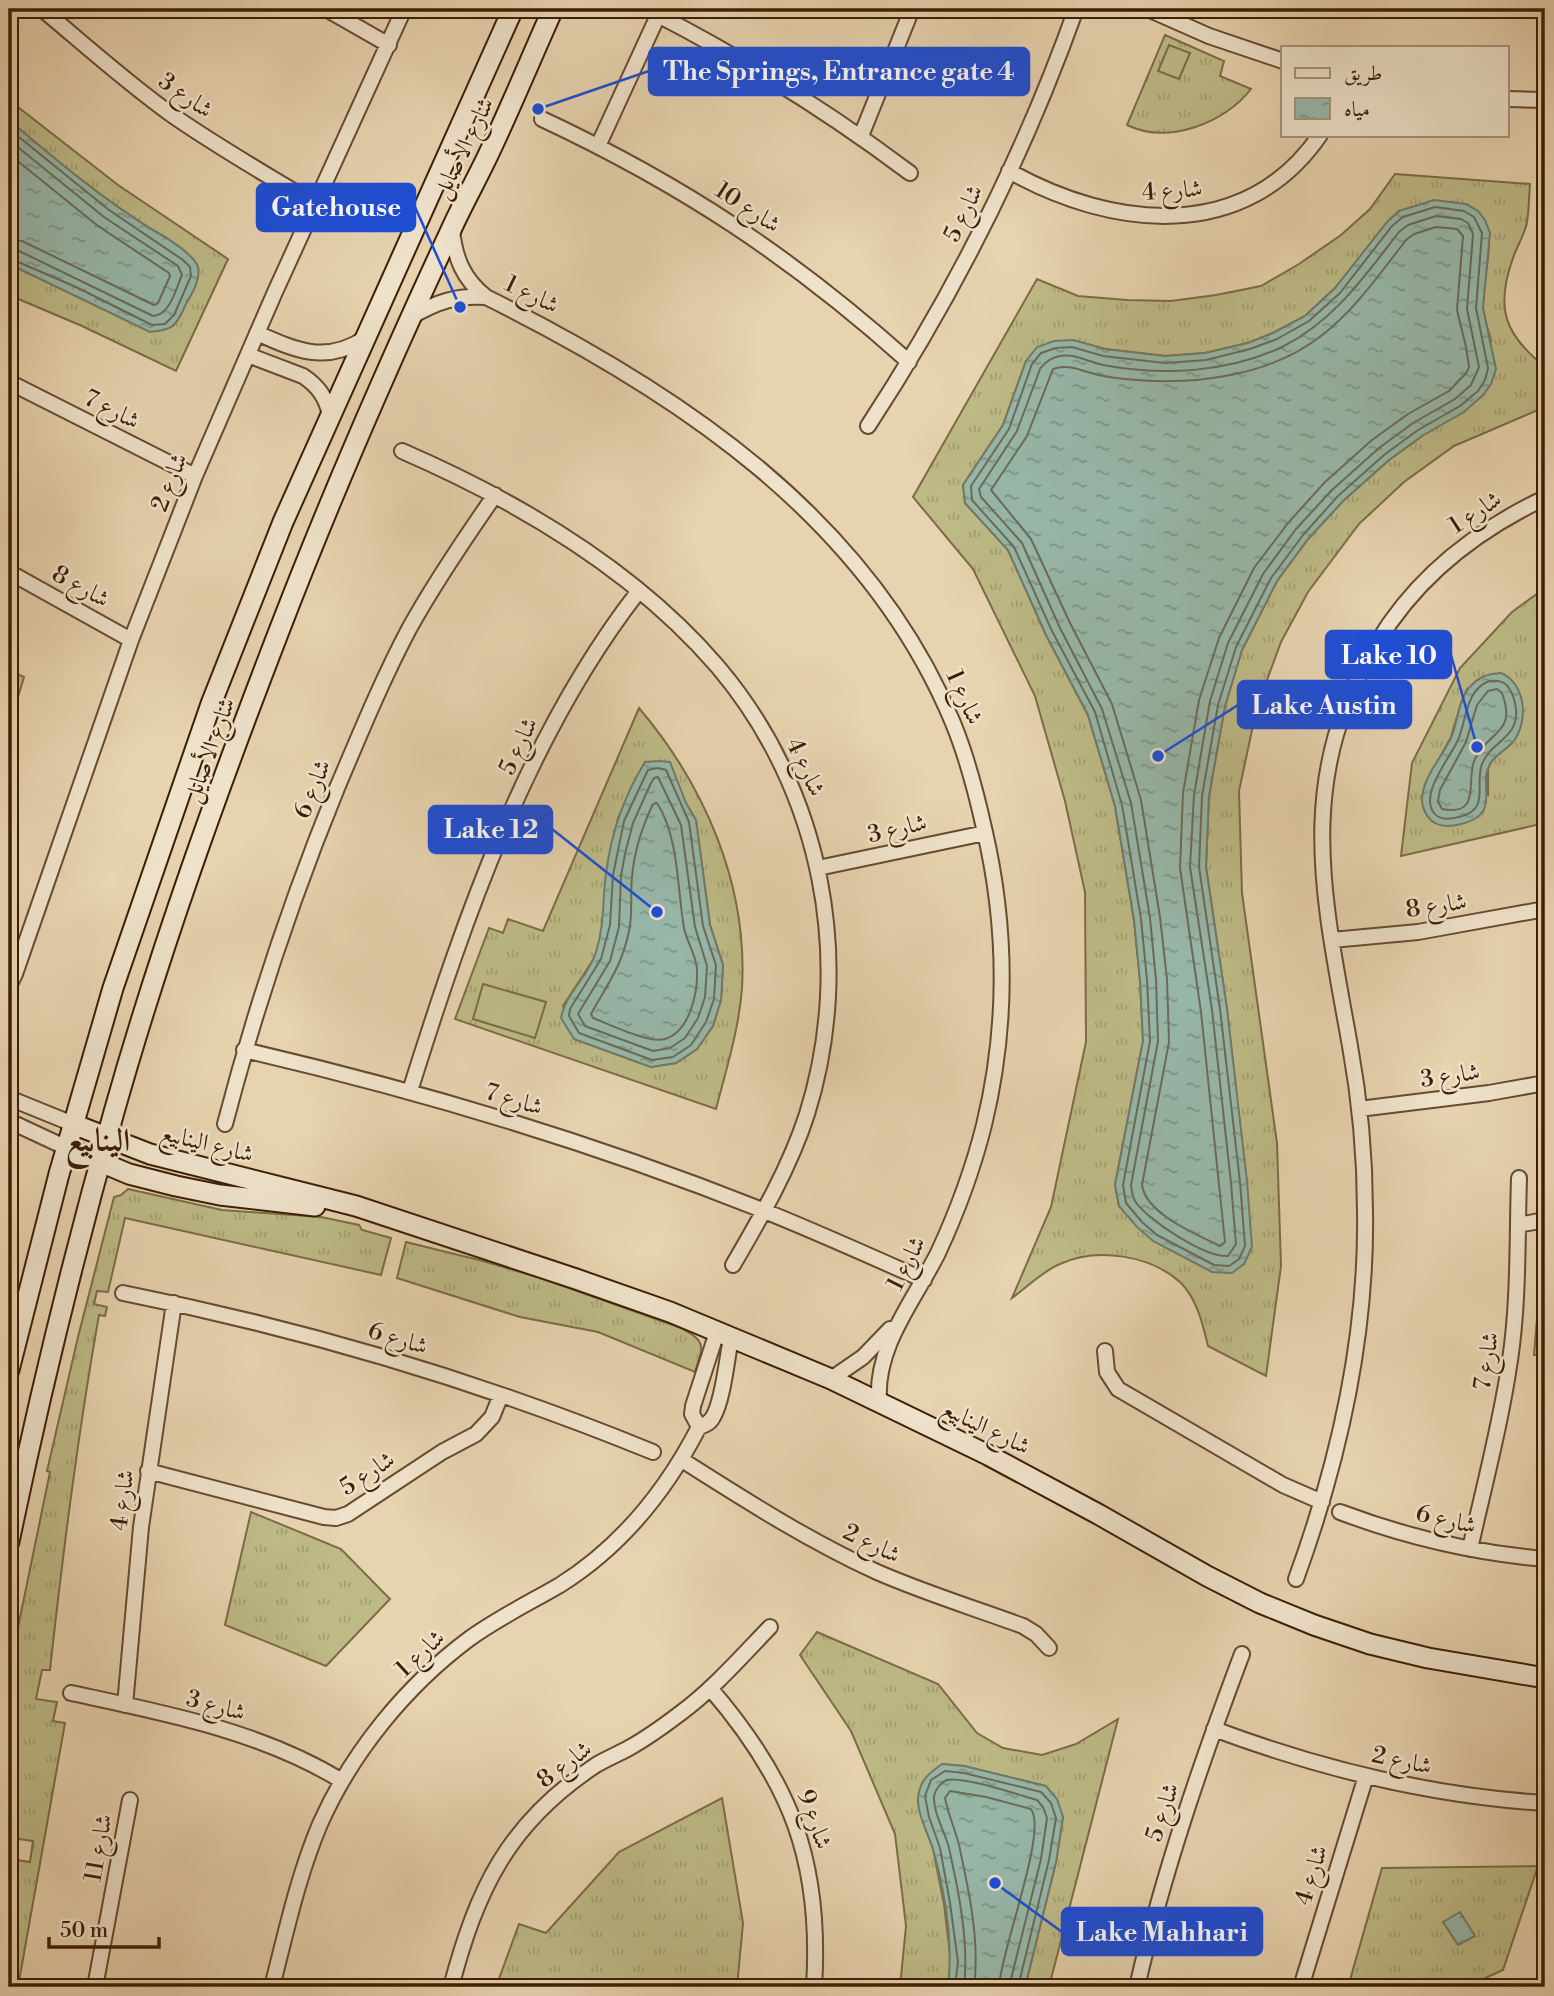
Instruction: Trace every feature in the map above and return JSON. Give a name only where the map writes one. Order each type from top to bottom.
[{"type":"main road","name":"شارع الأصايل","points":[[9,1370],[73,1124],[130,936],[197,743],[283,522],[513,9]]},
{"type":"main road","name":"شارع الأصايل","points":[[9,1542],[43,1384],[107,1138],[161,961],[220,789],[279,631],[343,474],[451,228],[489,153],[553,9]]},
{"type":"main road","name":"شارع الينابيع","points":[[73,1124],[149,1154],[334,1200],[576,1279],[831,1379],[1044,1484],[1207,1576],[1314,1625],[1370,1644],[1428,1658],[1545,1678]]},
{"type":"main road","name":"شارع الينابيع","points":[[66,1148],[129,1174],[198,1190],[306,1204],[376,1220],[398,1222]]},
{"type":"street","name":"شارع 3","points":[[42,9],[116,72],[171,114],[315,204]]},
{"type":"street","points":[[326,9],[389,45]]},
{"type":"street","name":"شارع 2","points":[[9,986],[131,640],[195,476],[404,9]]},
{"type":"street","points":[[861,136],[912,9]]},
{"type":"street","name":"شارع 5","points":[[868,426],[909,362],[984,224],[1040,103],[1076,9]]},
{"type":"street","points":[[1148,9],[1209,36],[1281,60]]},
{"type":"street","points":[[598,146],[659,12],[751,65],[861,136],[910,173]]},
{"type":"street","points":[[1508,99],[1545,100]]},
{"type":"street","name":"شارع 10","points":[[542,119],[688,195],[777,254],[832,296],[909,362]]},
{"type":"street","name":"شارع 4","points":[[1009,171],[1067,199],[1112,212],[1162,218],[1188,216],[1234,203],[1270,186],[1300,161],[1320,136]]},
{"type":"street","name":"شارع 1","points":[[451,228],[454,250],[463,273],[486,297],[571,340],[668,400],[725,440],[782,486],[820,524],[902,625],[954,724],[968,764],[994,871],[1002,953],[1002,1008],[995,1076],[969,1175],[951,1224],[882,1360],[879,1376],[880,1402]]},
{"type":"street","name":"شارع 1","points":[[411,317],[444,300],[464,296],[486,297]]},
{"type":"street","points":[[259,329],[298,350],[314,352],[345,349],[363,339]]},
{"type":"street","points":[[303,376],[314,352]]},
{"type":"street","points":[[248,355],[303,376],[318,388],[330,415]]},
{"type":"street","name":"شارع 7","points":[[9,383],[195,476]]},
{"type":"street","name":"شارع 4","points":[[402,451],[495,495],[562,535],[638,592],[696,644],[724,674],[754,715],[792,788],[818,868],[824,898],[829,982],[824,1036],[814,1088],[798,1139],[733,1265]]},
{"type":"street","name":"شارع 6","points":[[225,1124],[244,1050],[274,956],[307,863],[375,698],[410,628],[450,560],[495,495]]},
{"type":"street","name":"شارع 1","points":[[1296,1578],[1322,1502],[1344,1419],[1359,1330],[1365,1212],[1359,1109],[1326,908],[1321,845],[1324,785],[1337,727],[1363,665],[1399,610],[1444,561],[1490,527],[1545,498]]},
{"type":"street","name":"شارع 8","points":[[9,572],[131,640]]},
{"type":"street","name":"شارع 5","points":[[410,1091],[474,906],[542,747],[587,663],[638,592]]},
{"type":"street","name":"شارع 3","points":[[818,868],[985,832]]},
{"type":"street","name":"شارع 8","points":[[1332,940],[1418,932],[1545,909]]},
{"type":"street","name":"شارع 7","points":[[244,1050],[410,1091],[628,1160],[763,1211]]},
{"type":"street","name":"شارع 3","points":[[1359,1109],[1476,1095],[1545,1083]]},
{"type":"street","name":"شارع الينابيع","points":[[9,1098],[73,1124]]},
{"type":"street","name":"شارع الينابيع","points":[[9,1121],[66,1148]]},
{"type":"street","name":"شارع 7","points":[[1470,1549],[1510,1360],[1516,1301],[1519,1178]]},
{"type":"street","points":[[763,1211],[924,1280]]},
{"type":"street","points":[[1518,1225],[1545,1220]]},
{"type":"street","name":"شارع 6","points":[[123,1293],[174,1303],[356,1349],[501,1395],[653,1452]]},
{"type":"street","name":"شارع 4","points":[[125,1704],[148,1471],[174,1303]]},
{"type":"street","name":"شارع 1","points":[[831,1379],[871,1350],[908,1310]]},
{"type":"street","points":[[699,1427],[692,1415],[693,1406],[724,1335]]},
{"type":"street","name":"شارع 1","points":[[272,1987],[304,1868],[320,1824],[342,1781],[366,1745],[394,1710],[425,1678],[468,1640],[512,1610],[559,1585],[615,1542],[655,1499],[682,1460],[699,1427],[708,1424],[715,1413],[724,1335]]},
{"type":"street","points":[[1105,1351],[1107,1372],[1118,1389],[1275,1480],[1322,1502]]},
{"type":"street","name":"شارع 5","points":[[148,1471],[336,1518],[348,1514],[442,1452],[476,1434],[492,1417],[501,1395]]},
{"type":"street","name":"شارع 2","points":[[682,1460],[775,1518],[834,1550],[922,1591],[1023,1626],[1036,1634],[1049,1648]]},
{"type":"street","name":"شارع 6","points":[[1340,1512],[1395,1531],[1470,1549],[1545,1559]]},
{"type":"street","name":"شارع 8","points":[[451,1987],[477,1902],[495,1866],[527,1823],[563,1788],[598,1763],[657,1730],[710,1688],[770,1627]]},
{"type":"street","name":"شارع 5","points":[[1137,1987],[1171,1860],[1213,1729],[1242,1654]]},
{"type":"street","name":"شارع 9","points":[[710,1688],[740,1722],[763,1757],[785,1797],[798,1832],[815,1911],[814,1987]]},
{"type":"street","name":"شارع 3","points":[[71,1693],[125,1704],[263,1742],[299,1757],[342,1781]]},
{"type":"street","name":"شارع 2","points":[[1213,1729],[1290,1756],[1366,1776],[1451,1793],[1545,1803]]},
{"type":"street","name":"شارع 4","points":[[1301,1987],[1366,1776]]},
{"type":"street","name":"شارع 11","points":[[95,1987],[130,1800]]},
{"type":"green space","points":[[1165,35],[1224,61],[1220,76],[1251,89],[1226,112],[1195,127],[1160,133],[1127,125]]},
{"type":"green space","points":[[1169,45],[1190,53],[1179,79],[1158,71]]},
{"type":"green space","points":[[9,100],[118,185],[228,259],[176,371],[9,295]]},
{"type":"green space","points":[[1395,174],[1530,184],[1527,222],[1508,276],[1504,306],[1512,331],[1520,343],[1545,367],[1545,407],[1454,446],[1404,482],[1359,524],[1308,592],[1281,642],[1257,707],[1239,791],[1242,893],[1277,1143],[1281,1266],[1266,1376],[1208,1346],[1199,1313],[1187,1289],[1169,1273],[1139,1260],[1107,1255],[1075,1259],[1047,1271],[1012,1298],[1051,1207],[1086,1042],[1085,892],[1065,801],[1035,696],[973,569],[913,497],[1037,279],[1078,296],[1127,300],[1171,301],[1261,286],[1341,235],[1370,209]],"holes":[[[1466,204],[1479,214],[1486,225],[1489,238],[1483,309],[1491,341],[1422,436],[1389,460],[1343,501],[1308,539],[1277,581],[1242,650],[1225,706],[1209,796],[1206,867],[1235,1083],[1119,1206],[1115,1185],[1143,1041],[1134,920],[1115,806],[1088,715],[1046,635],[1008,550],[965,503],[963,485],[1003,425],[1026,361],[1073,340],[1105,349],[1165,356],[1205,353],[1248,343],[1305,316],[1356,264]]]},
{"type":"green space","points":[[1545,588],[1545,823],[1401,856],[1412,763],[1460,668],[1512,612]],"holes":[[[1467,689],[1491,762],[1488,769],[1488,795],[1425,785],[1451,737]]]},
{"type":"green space","points":[[9,670],[24,677],[9,727]]},
{"type":"green space","points":[[639,708],[684,770],[702,804],[718,839],[738,912],[742,988],[732,1049],[716,1109],[455,1019],[489,928],[503,933],[508,919],[543,931]],"holes":[[[645,762],[686,803],[696,820],[710,925],[723,965],[721,1000],[713,1026],[697,1049],[676,1063],[651,1067],[574,1039],[563,1006],[595,957],[604,925],[606,875],[618,818]]]},
{"type":"green space","points":[[483,984],[546,1002],[535,1038],[473,1019]]},
{"type":"green space","points":[[128,1189],[222,1210],[321,1217],[359,1225],[362,1230],[391,1238],[381,1275],[125,1218],[108,1292],[97,1291],[94,1304],[107,1307],[105,1316],[99,1315],[84,1404],[50,1670],[42,1670],[36,1699],[57,1702],[53,1721],[65,1723],[18,1987],[9,1987],[9,1859],[30,1862],[33,1841],[12,1838],[9,1857],[9,1671],[50,1472],[47,1471],[78,1337],[114,1197]]},
{"type":"green space","points":[[406,1242],[541,1278],[681,1328],[695,1337],[701,1345],[695,1372],[598,1332],[520,1317],[397,1278]]},
{"type":"green space","points":[[1545,1293],[1545,1373],[1540,1372],[1542,1356],[1534,1355],[1539,1294]]},
{"type":"green space","points":[[251,1512],[341,1549],[390,1599],[326,1666],[225,1625]]},
{"type":"green space","points":[[817,1632],[938,1684],[977,1733],[1003,1748],[1042,1755],[1076,1744],[1118,1719],[1049,1987],[1025,1987],[1056,1862],[1063,1817],[1046,1786],[964,1766],[942,1764],[922,1819],[933,1849],[944,1904],[951,1963],[948,1987],[900,1987],[906,1926],[895,1834],[851,1731],[800,1655]]},
{"type":"green space","points":[[722,1798],[743,1923],[737,1987],[496,1987],[519,1924],[546,1933],[619,1852]]},
{"type":"green space","points":[[1538,1866],[1503,1970],[1466,1987],[1348,1987],[1382,1868]]},
{"type":"water","points":[[9,120],[61,164],[134,218],[178,246],[195,262],[199,272],[197,282],[179,319],[172,326],[150,332],[9,264]]},
{"type":"water","points":[[1434,200],[1466,204],[1478,211],[1490,233],[1483,308],[1496,369],[1491,384],[1464,412],[1422,436],[1389,460],[1343,501],[1308,539],[1277,581],[1242,650],[1225,706],[1209,796],[1206,867],[1227,1009],[1252,1247],[1244,1264],[1232,1273],[1212,1272],[1153,1241],[1119,1206],[1115,1185],[1143,1041],[1134,920],[1115,806],[1088,715],[1046,635],[1008,550],[965,503],[963,485],[1003,425],[1026,361],[1037,347],[1054,341],[1073,340],[1105,349],[1165,356],[1205,353],[1248,343],[1305,316],[1335,288],[1387,222],[1399,211]]},
{"type":"water","points":[[1501,673],[1516,685],[1520,694],[1523,714],[1518,733],[1513,742],[1490,764],[1485,806],[1481,813],[1461,824],[1438,824],[1430,819],[1423,806],[1425,784],[1451,738],[1469,688],[1483,677]]},
{"type":"water","points":[[645,762],[670,762],[686,803],[696,820],[710,925],[723,965],[721,1000],[713,1026],[697,1049],[676,1063],[651,1067],[574,1039],[561,1018],[567,1001],[596,952],[602,922],[608,858],[625,802]]},
{"type":"water","points":[[942,1764],[964,1766],[1046,1786],[1057,1799],[1063,1817],[1056,1862],[1025,1987],[948,1987],[949,1935],[944,1900],[933,1849],[918,1806],[920,1787]]},
{"type":"water","points":[[1460,1912],[1475,1936],[1458,1945],[1443,1922]]},
{"type":"place","name":"The Springs, Entrance gate 4","points":[[538,109]]},
{"type":"place","name":"Gatehouse","points":[[460,307]]},
{"type":"place","name":"Lake 10","points":[[1477,747]]},
{"type":"place","name":"Lake Austin","points":[[1158,756]]},
{"type":"place","name":"Lake 12","points":[[657,912]]},
{"type":"place","name":"Lake Mahhari","points":[[995,1883]]},
{"type":"district","name":"الينابيع","points":[[98,1140]]}]
